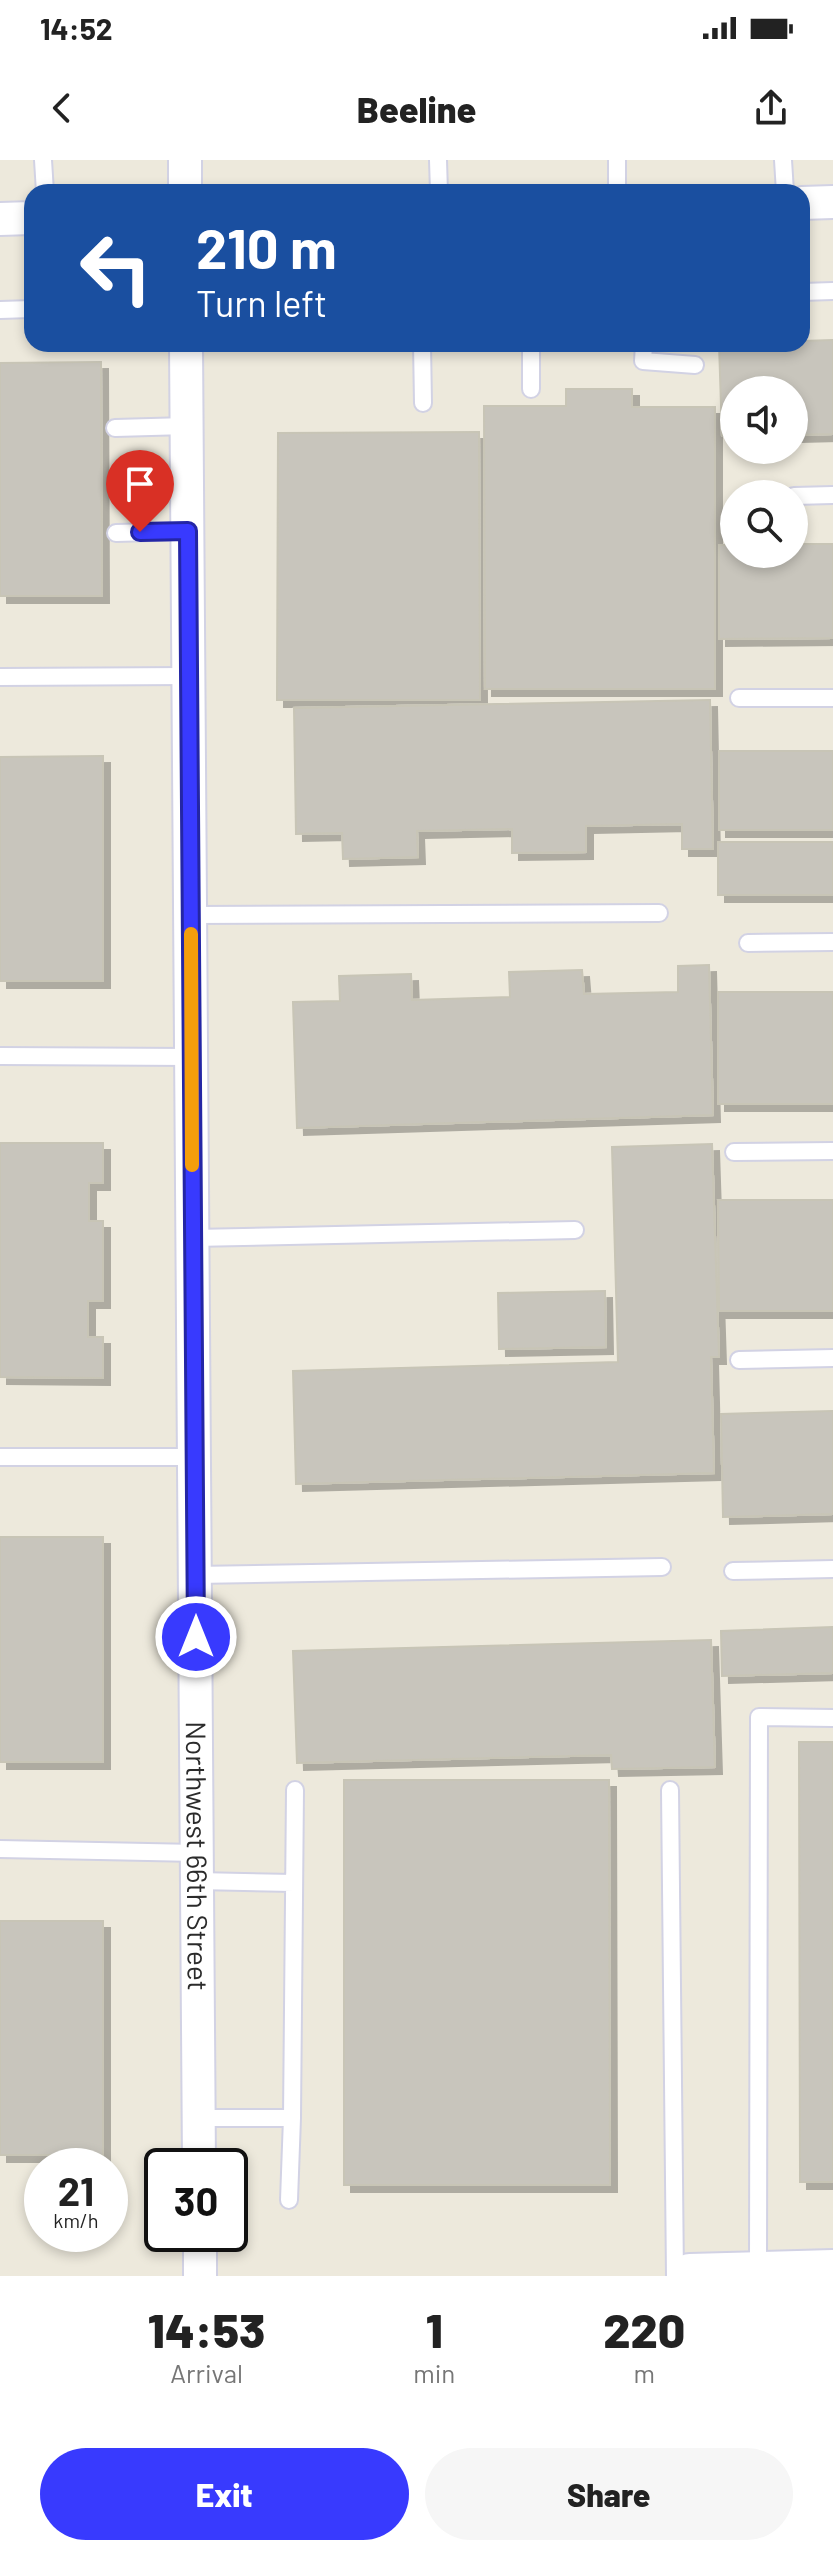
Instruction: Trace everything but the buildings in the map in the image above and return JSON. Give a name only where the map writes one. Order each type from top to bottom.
[{"type":"street","points":[[185,160],[185,184]]},
{"type":"street","points":[[810,203],[833,202]]},
{"type":"street","points":[[0,219],[24,218]]},
{"type":"street","name":"Northwest 66th Street","points":[[186,352],[199,2148]]},
{"type":"street","points":[[200,2252],[200,2276]]},
{"type":"street","points":[[726,2275],[833,2272]]},
{"type":"lane","points":[[43,160],[44,184]]},
{"type":"lane","points":[[438,160],[439,184]]},
{"type":"lane","points":[[617,160],[617,184]]},
{"type":"lane","points":[[783,160],[784,184]]},
{"type":"lane","points":[[810,292],[833,291]]},
{"type":"lane","points":[[0,310],[24,309]]},
{"type":"lane","points":[[422,352],[423,403]]},
{"type":"lane","points":[[531,352],[531,389]]},
{"type":"lane","points":[[644,352],[643,361],[695,365]]},
{"type":"lane","points":[[115,428],[187,426]]},
{"type":"lane","points":[[808,496],[833,495]]},
{"type":"lane","points":[[116,533],[188,531]]},
{"type":"lane","points":[[0,677],[189,676]]},
{"type":"lane","points":[[739,698],[833,698]]},
{"type":"lane","points":[[190,915],[659,913]]},
{"type":"lane","points":[[748,943],[833,942]]},
{"type":"lane","points":[[0,1056],[192,1057]]},
{"type":"lane","points":[[734,1152],[833,1151]]},
{"type":"lane","points":[[193,1238],[575,1230]]},
{"type":"lane","points":[[739,1360],[833,1358]]},
{"type":"lane","points":[[0,1457],[194,1457]]},
{"type":"lane","points":[[195,1575],[662,1567]]},
{"type":"lane","points":[[733,1571],[833,1569]]},
{"type":"lane","points":[[726,2275],[759,1717],[833,1718]]},
{"type":"lane","points":[[289,2200],[295,1790]]},
{"type":"lane","points":[[670,1790],[675,2276]]},
{"type":"lane","points":[[0,1849],[197,1867],[294,1883]]},
{"type":"lane","points":[[199,2118],[292,2118]]},
{"type":"slow traffic","points":[[191,934],[192,1165]]},
{"type":"route","points":[[140,532],[188,531],[196,1637]]}]
